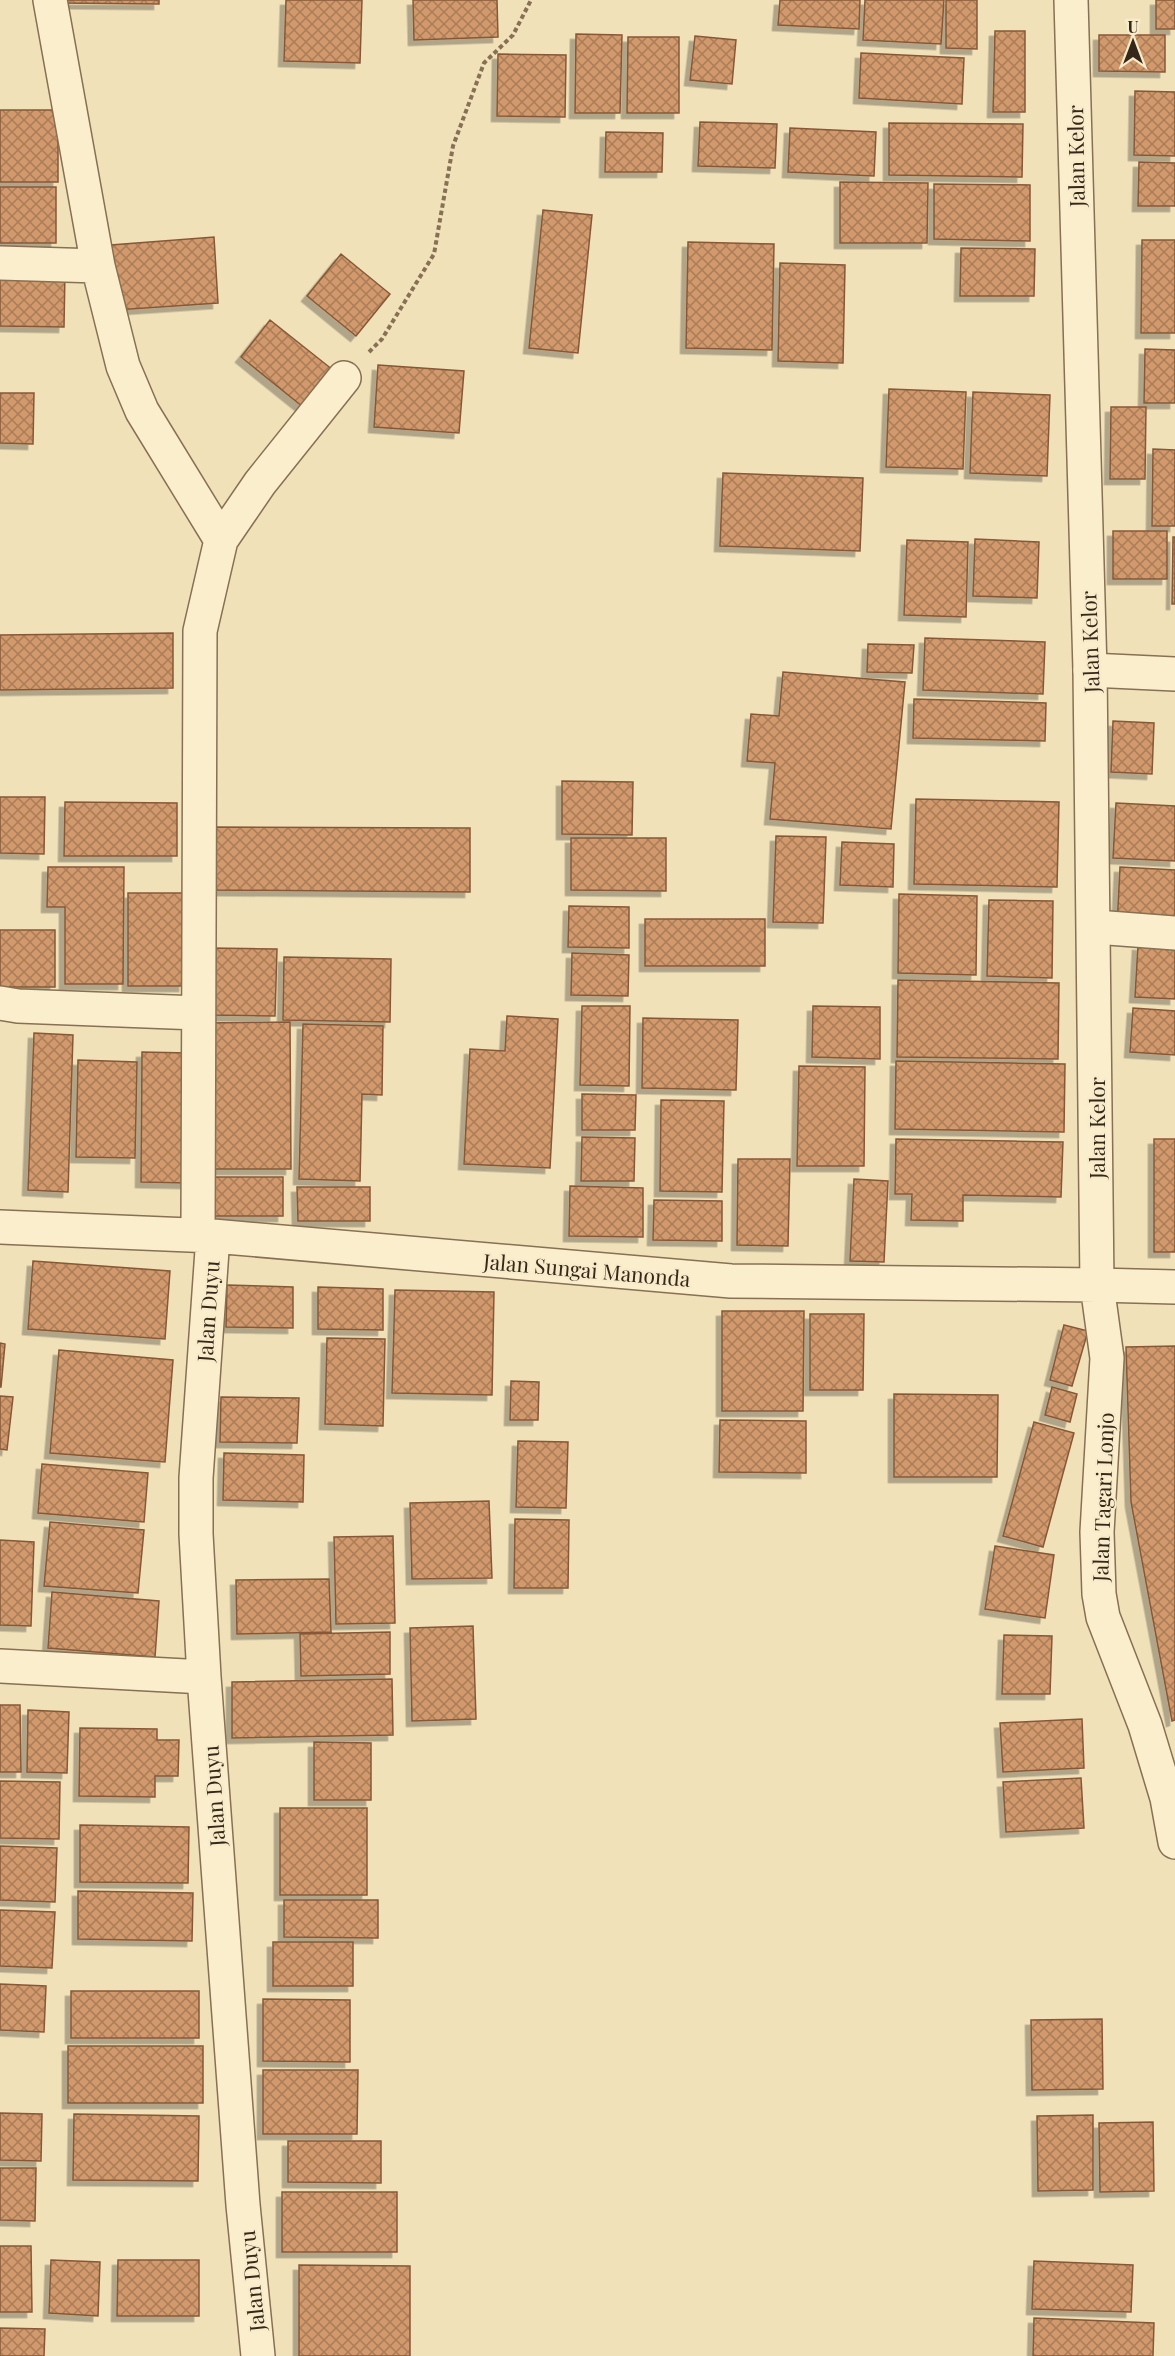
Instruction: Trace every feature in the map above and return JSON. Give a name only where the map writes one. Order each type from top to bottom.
[{"type":"street","points":[[50,0],[98,266],[123,366],[142,411],[221,540],[260,483],[344,378]]},
{"type":"street","name":"Jalan Kelor","points":[[1071,0],[1090,670],[1095,927],[1097,1285]]},
{"type":"street","points":[[0,263],[98,266]]},
{"type":"street","name":"Jalan Duyu","points":[[221,540],[205,603],[199,651],[198,1013],[205,1235],[195,1478],[204,1677],[243,2205],[258,2356]]},
{"type":"street","points":[[1090,670],[1175,674]]},
{"type":"street","points":[[1095,927],[1175,933]]},
{"type":"street","points":[[0,1003],[18,1006],[198,1013]]},
{"type":"street","name":"Jalan Sungai Manonda","points":[[0,1227],[205,1235],[731,1281],[1175,1287]]},
{"type":"street","name":"Jalan Tagari Lonjo","points":[[1097,1285],[1107,1358],[1097,1532],[1099,1594],[1103,1617],[1145,1725],[1167,1798],[1175,1842]]},
{"type":"street","points":[[0,1666],[204,1677]]},
{"type":"path","points":[[344,378],[382,339],[434,254],[453,146],[484,63],[513,35],[531,0]]},
{"type":"building","points":[[57,0],[159,0],[159,4],[57,3]]},
{"type":"building","points":[[286,0],[362,0],[360,63],[284,61]]},
{"type":"building","points":[[413,0],[497,0],[498,37],[414,40]]},
{"type":"building","points":[[780,0],[860,0],[859,29],[778,25]]},
{"type":"building","points":[[865,0],[944,0],[941,44],[863,40]]},
{"type":"building","points":[[946,0],[977,0],[977,49],[946,48]]},
{"type":"building","points":[[1156,0],[1175,0],[1175,29],[1156,29]]},
{"type":"building","points":[[995,31],[1025,31],[1025,112],[993,112]]},
{"type":"building","points":[[576,34],[622,35],[620,113],[575,113]]},
{"type":"building","points":[[1099,35],[1165,35],[1165,72],[1099,71]]},
{"type":"building","points":[[695,36],[736,40],[732,84],[690,80]]},
{"type":"building","points":[[628,37],[679,37],[679,113],[627,113]]},
{"type":"building","points":[[861,53],[964,58],[962,104],[859,98]]},
{"type":"building","points":[[498,54],[566,55],[565,117],[497,116]]},
{"type":"building","points":[[1135,91],[1175,92],[1175,156],[1134,155]]},
{"type":"building","points":[[0,110],[58,110],[58,182],[0,182]]},
{"type":"building","points":[[700,122],[777,124],[775,168],[698,166]]},
{"type":"building","points":[[889,123],[1023,124],[1022,177],[889,175]]},
{"type":"building","points":[[790,128],[876,132],[874,176],[788,172]]},
{"type":"building","points":[[606,132],[663,133],[662,172],[605,172]]},
{"type":"building","points":[[1139,162],[1175,163],[1175,206],[1138,206]]},
{"type":"building","points":[[840,182],[928,183],[927,243],[840,243]]},
{"type":"building","points":[[934,184],[1030,185],[1030,241],[934,239]]},
{"type":"building","points":[[0,187],[56,187],[56,243],[0,243]]},
{"type":"building","points":[[543,210],[592,215],[578,353],[529,348]]},
{"type":"building","points":[[214,237],[218,303],[116,310],[111,245]]},
{"type":"building","points":[[1142,240],[1175,240],[1175,333],[1141,333]]},
{"type":"building","points":[[688,242],[774,244],[772,350],[686,348]]},
{"type":"building","points":[[961,248],[1035,249],[1034,296],[960,296]]},
{"type":"building","points":[[341,254],[390,294],[356,336],[307,296]]},
{"type":"building","points":[[780,263],[845,265],[843,363],[778,361]]},
{"type":"building","points":[[0,271],[65,272],[64,327],[0,326]]},
{"type":"building","points":[[270,320],[333,370],[303,407],[241,357]]},
{"type":"building","points":[[1145,349],[1175,350],[1175,403],[1144,403]]},
{"type":"building","points":[[378,365],[464,371],[459,433],[374,427]]},
{"type":"building","points":[[889,389],[966,392],[963,469],[886,467]]},
{"type":"building","points":[[973,392],[1050,395],[1047,476],[970,473]]},
{"type":"building","points":[[0,393],[34,393],[33,444],[0,443]]},
{"type":"building","points":[[1111,407],[1146,407],[1145,479],[1110,479]]},
{"type":"building","points":[[1153,449],[1175,450],[1175,526],[1152,526]]},
{"type":"building","points":[[723,473],[863,478],[860,551],[720,546]]},
{"type":"building","points":[[1113,531],[1167,531],[1167,579],[1113,579]]},
{"type":"building","points":[[1173,537],[1175,537],[1175,604],[1172,604]]},
{"type":"building","points":[[975,539],[1039,542],[1037,598],[973,596]]},
{"type":"building","points":[[907,540],[968,542],[966,617],[904,615]]},
{"type":"building","points":[[173,633],[173,688],[0,690],[0,635]]},
{"type":"building","points":[[925,638],[1045,642],[1043,694],[923,690]]},
{"type":"building","points":[[868,644],[914,645],[912,673],[867,672]]},
{"type":"building","points":[[783,672],[905,682],[891,829],[770,819],[775,763],[747,761],[751,714],[779,716]]},
{"type":"building","points":[[914,699],[1046,703],[1045,741],[913,738]]},
{"type":"building","points":[[1113,721],[1154,723],[1152,774],[1111,772]]},
{"type":"building","points":[[562,781],[633,782],[632,835],[562,834]]},
{"type":"building","points":[[0,797],[45,797],[44,854],[0,853]]},
{"type":"building","points":[[916,799],[1059,802],[1057,887],[914,884]]},
{"type":"building","points":[[65,802],[177,803],[177,856],[64,856]]},
{"type":"building","points":[[1116,803],[1175,806],[1175,861],[1113,858]]},
{"type":"building","points":[[211,827],[470,828],[470,892],[211,890]]},
{"type":"building","points":[[776,836],[826,837],[823,923],[773,922]]},
{"type":"building","points":[[571,838],[666,838],[666,891],[571,890]]},
{"type":"building","points":[[842,842],[894,844],[893,887],[840,885]]},
{"type":"building","points":[[48,867],[124,867],[123,984],[65,984],[65,907],[47,907]]},
{"type":"building","points":[[1120,867],[1175,870],[1175,930],[1117,927]]},
{"type":"building","points":[[128,893],[184,893],[184,986],[128,986]]},
{"type":"building","points":[[899,894],[977,896],[976,975],[898,973]]},
{"type":"building","points":[[989,900],[1053,901],[1052,978],[987,976]]},
{"type":"building","points":[[569,906],[629,907],[629,948],[568,947]]},
{"type":"building","points":[[645,919],[765,919],[765,966],[645,966]]},
{"type":"building","points":[[0,930],[55,930],[55,987],[0,987]]},
{"type":"building","points":[[1138,945],[1175,948],[1175,999],[1135,997]]},
{"type":"building","points":[[209,948],[277,949],[275,1016],[208,1015]]},
{"type":"building","points":[[572,953],[629,955],[628,996],[571,995]]},
{"type":"building","points":[[284,957],[391,959],[390,1022],[283,1020]]},
{"type":"building","points":[[898,980],[1059,983],[1058,1059],[897,1057]]},
{"type":"building","points":[[582,1006],[630,1006],[629,1086],[580,1085]]},
{"type":"building","points":[[813,1006],[880,1007],[880,1059],[812,1057]]},
{"type":"building","points":[[1133,1008],[1175,1011],[1175,1055],[1130,1052]]},
{"type":"building","points":[[507,1016],[558,1019],[550,1168],[464,1164],[470,1049],[505,1051]]},
{"type":"building","points":[[643,1018],[738,1020],[736,1090],[642,1088]]},
{"type":"building","points":[[290,1022],[291,1169],[205,1169],[205,1023]]},
{"type":"building","points":[[303,1024],[383,1026],[382,1095],[362,1094],[360,1181],[299,1179]]},
{"type":"building","points":[[34,1033],[73,1035],[68,1192],[28,1190]]},
{"type":"building","points":[[142,1052],[189,1053],[187,1183],[141,1182]]},
{"type":"building","points":[[78,1060],[137,1062],[135,1158],[76,1157]]},
{"type":"building","points":[[896,1061],[1065,1064],[1064,1132],[895,1129]]},
{"type":"building","points":[[799,1066],[865,1067],[864,1166],[797,1166]]},
{"type":"building","points":[[582,1094],[636,1095],[635,1130],[582,1130]]},
{"type":"building","points":[[661,1100],[724,1101],[722,1192],[660,1191]]},
{"type":"building","points":[[582,1137],[635,1138],[634,1181],[581,1181]]},
{"type":"building","points":[[896,1139],[1063,1142],[1061,1197],[963,1195],[963,1221],[911,1220],[912,1194],[895,1194]]},
{"type":"building","points":[[1154,1139],[1175,1139],[1175,1252],[1154,1252]]},
{"type":"building","points":[[738,1159],[790,1159],[788,1246],[737,1245]]},
{"type":"building","points":[[209,1177],[283,1177],[283,1216],[209,1216]]},
{"type":"building","points":[[854,1179],[888,1181],[884,1262],[850,1261]]},
{"type":"building","points":[[570,1186],[643,1188],[643,1237],[569,1236]]},
{"type":"building","points":[[297,1187],[370,1187],[370,1221],[298,1221]]},
{"type":"building","points":[[654,1200],[722,1201],[722,1241],[653,1240]]},
{"type":"building","points":[[33,1261],[170,1271],[165,1339],[28,1329]]},
{"type":"building","points":[[227,1285],[293,1287],[293,1328],[226,1327]]},
{"type":"building","points":[[318,1287],[383,1289],[383,1330],[318,1329]]},
{"type":"building","points":[[395,1290],[494,1292],[492,1395],[392,1393]]},
{"type":"building","points":[[722,1311],[804,1311],[803,1411],[722,1411]]},
{"type":"building","points":[[810,1314],[864,1314],[863,1390],[810,1390]]},
{"type":"building","points":[[1064,1325],[1088,1331],[1072,1386],[1050,1380]]},
{"type":"building","points":[[327,1338],[385,1339],[383,1426],[325,1424]]},
{"type":"building","points":[[0,1343],[5,1344],[1,1387],[0,1387]]},
{"type":"building","points":[[1175,1346],[1175,1720],[1172,1721],[1131,1502],[1126,1347]]},
{"type":"building","points":[[59,1350],[173,1360],[165,1462],[50,1453]]},
{"type":"building","points":[[511,1381],[539,1382],[538,1420],[510,1420]]},
{"type":"building","points":[[1052,1387],[1077,1394],[1070,1422],[1045,1415]]},
{"type":"building","points":[[894,1394],[998,1395],[997,1477],[894,1477]]},
{"type":"building","points":[[0,1396],[13,1397],[7,1450],[0,1449]]},
{"type":"building","points":[[221,1397],[299,1398],[297,1443],[220,1442]]},
{"type":"building","points":[[720,1420],[806,1421],[806,1473],[719,1472]]},
{"type":"building","points":[[1034,1422],[1074,1433],[1043,1547],[1003,1536]]},
{"type":"building","points":[[518,1441],[568,1442],[566,1508],[516,1507]]},
{"type":"building","points":[[224,1453],[304,1455],[303,1502],[223,1500]]},
{"type":"building","points":[[42,1464],[148,1473],[144,1522],[38,1513]]},
{"type":"building","points":[[489,1501],[492,1578],[412,1579],[410,1503]]},
{"type":"building","points":[[515,1519],[569,1520],[568,1588],[514,1588]]},
{"type":"building","points":[[50,1522],[144,1530],[138,1593],[44,1586]]},
{"type":"building","points":[[393,1536],[395,1623],[336,1624],[334,1537]]},
{"type":"building","points":[[0,1540],[34,1542],[31,1626],[0,1625]]},
{"type":"building","points":[[995,1546],[1054,1555],[1045,1618],[985,1609]]},
{"type":"building","points":[[329,1579],[331,1632],[237,1634],[236,1580]]},
{"type":"building","points":[[52,1592],[159,1601],[155,1657],[48,1648]]},
{"type":"building","points":[[473,1626],[476,1719],[412,1721],[410,1628]]},
{"type":"building","points":[[390,1632],[390,1674],[301,1676],[300,1634]]},
{"type":"building","points":[[1004,1635],[1052,1636],[1050,1694],[1002,1694]]},
{"type":"building","points":[[392,1679],[393,1735],[232,1738],[232,1682]]},
{"type":"building","points":[[0,1705],[20,1705],[21,1772],[0,1772]]},
{"type":"building","points":[[28,1710],[69,1712],[67,1773],[27,1772]]},
{"type":"building","points":[[1082,1719],[1084,1768],[1003,1772],[1000,1723]]},
{"type":"building","points":[[80,1728],[157,1729],[157,1740],[179,1740],[178,1776],[155,1776],[155,1797],[79,1796]]},
{"type":"building","points":[[314,1742],[371,1743],[371,1800],[314,1800]]},
{"type":"building","points":[[1081,1778],[1084,1828],[1006,1832],[1003,1782]]},
{"type":"building","points":[[0,1781],[60,1782],[59,1839],[0,1838]]},
{"type":"building","points":[[280,1808],[367,1808],[367,1895],[280,1895]]},
{"type":"building","points":[[80,1825],[189,1827],[188,1883],[80,1882]]},
{"type":"building","points":[[0,1846],[57,1848],[55,1902],[0,1900]]},
{"type":"building","points":[[78,1891],[193,1893],[192,1941],[78,1939]]},
{"type":"building","points":[[284,1900],[378,1900],[378,1938],[284,1937]]},
{"type":"building","points":[[0,1910],[55,1912],[52,1968],[0,1966]]},
{"type":"building","points":[[273,1942],[353,1942],[353,1986],[273,1986]]},
{"type":"building","points":[[0,1984],[46,1986],[44,2032],[0,2030]]},
{"type":"building","points":[[71,1991],[199,1991],[199,2038],[71,2038]]},
{"type":"building","points":[[263,1999],[350,2000],[350,2062],[263,2061]]},
{"type":"building","points":[[1102,2019],[1103,2089],[1032,2090],[1031,2020]]},
{"type":"building","points":[[68,2046],[203,2046],[203,2103],[68,2103]]},
{"type":"building","points":[[263,2070],[358,2070],[357,2134],[263,2134]]},
{"type":"building","points":[[0,2113],[42,2114],[41,2161],[0,2160]]},
{"type":"building","points":[[74,2114],[199,2116],[198,2181],[73,2180]]},
{"type":"building","points":[[1093,2115],[1093,2190],[1038,2191],[1037,2116]]},
{"type":"building","points":[[1153,2122],[1154,2191],[1100,2192],[1099,2123]]},
{"type":"building","points":[[288,2141],[381,2141],[381,2183],[288,2182]]},
{"type":"building","points":[[0,2168],[36,2168],[35,2221],[0,2220]]},
{"type":"building","points":[[282,2192],[397,2192],[397,2252],[282,2252]]},
{"type":"building","points":[[0,2246],[31,2246],[32,2312],[0,2312]]},
{"type":"building","points":[[51,2260],[100,2262],[98,2316],[49,2313]]},
{"type":"building","points":[[118,2260],[199,2260],[199,2316],[117,2316]]},
{"type":"building","points":[[1034,2261],[1133,2265],[1131,2312],[1032,2309]]},
{"type":"building","points":[[299,2265],[410,2266],[410,2356],[299,2356]]},
{"type":"building","points":[[1034,2318],[1154,2323],[1153,2356],[1033,2356]]},
{"type":"building","points":[[0,2328],[45,2329],[44,2356],[0,2356]]}]
